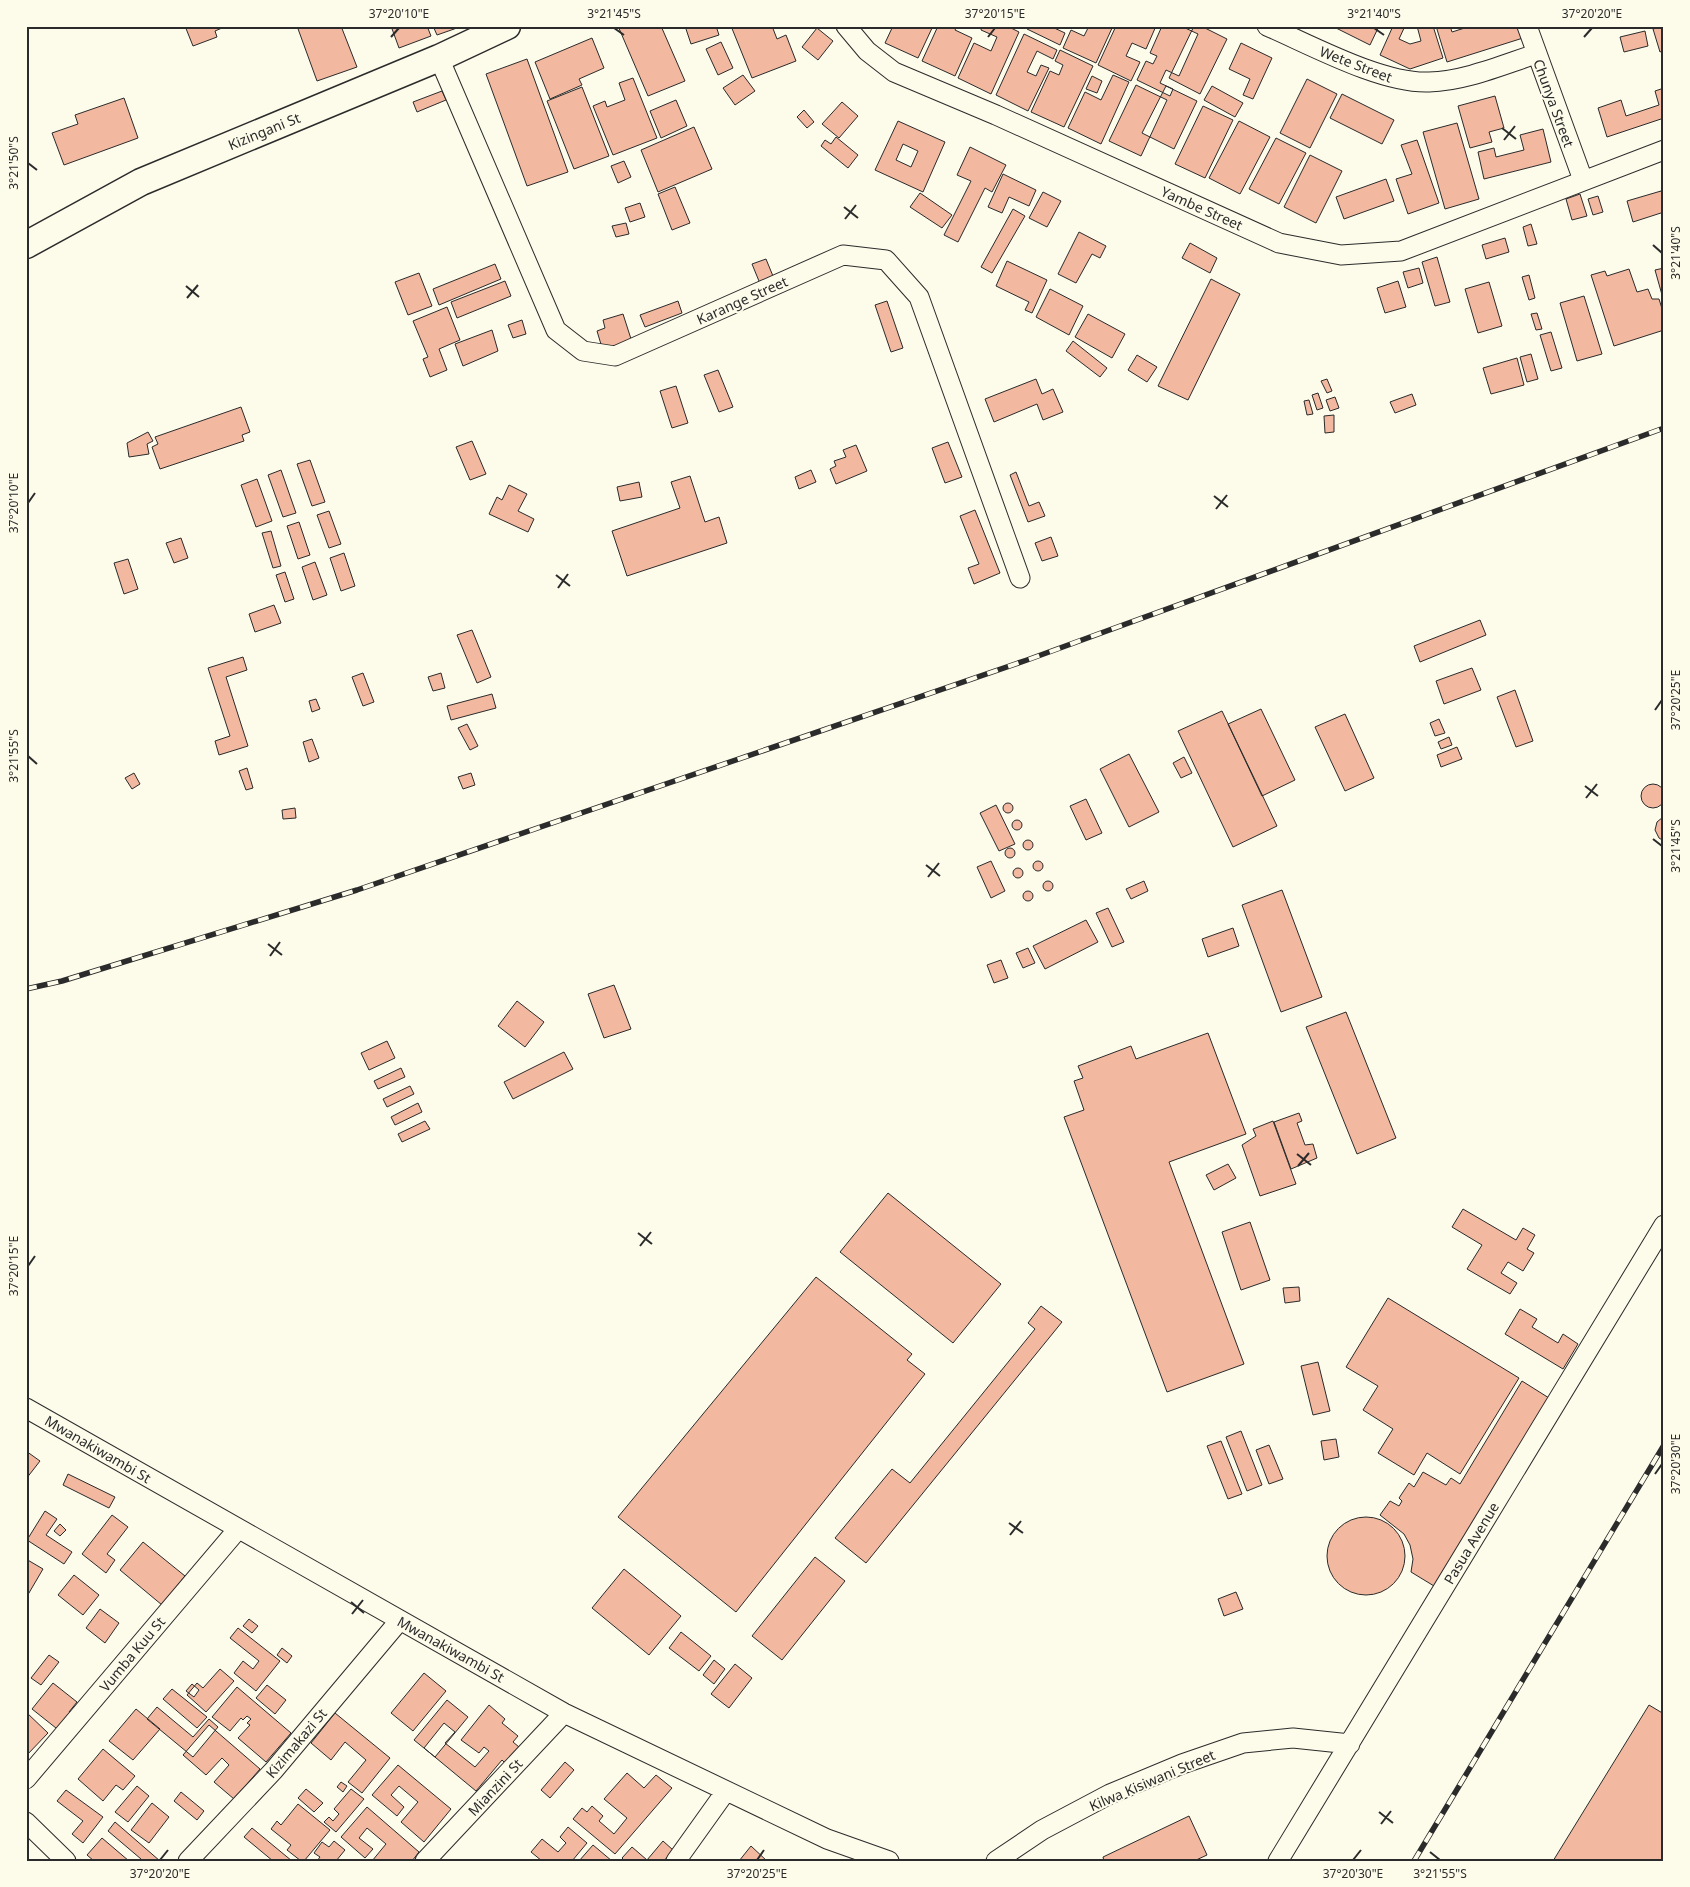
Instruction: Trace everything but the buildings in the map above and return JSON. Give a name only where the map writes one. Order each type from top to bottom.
[{"type":"street","name":"Kizingani St","points":[[26,245],[141,182],[439,58],[507,26]]},
{"type":"street","name":"Yambe Street","points":[[846,26],[867,52],[894,72],[996,115],[1278,243],[1341,254],[1401,251],[1664,150]]},
{"type":"street","name":"Wete Street","points":[[1267,26],[1356,66],[1398,80],[1428,82],[1463,77],[1536,54]]},
{"type":"street","name":"Chunya Street","points":[[1527,26],[1583,180]]},
{"type":"street","name":"Karange Street","points":[[439,58],[556,330],[583,351],[615,356],[843,255],[886,260],[919,297],[1020,578]]},
{"type":"street","name":"Pasua Avenue","points":[[1278,1861],[1664,1224]]},
{"type":"street","name":"Mwanakiwambi St","points":[[26,1408],[564,1713],[826,1838],[889,1861]]},
{"type":"street","name":"Vumba Kuu St","points":[[26,1779],[238,1529]]},
{"type":"street","name":"Kizimakazi St","points":[[188,1861],[274,1770],[400,1620]]},
{"type":"street","name":"Mianzini St","points":[[425,1861],[564,1713]]},
{"type":"street","name":"Kilwa Kisiwani Street","points":[[996,1861],[1042,1830],[1110,1794],[1182,1764],[1244,1743],[1293,1738],[1350,1744]]},
{"type":"street","points":[[676,1861],[726,1791]]},
{"type":"street","points":[[26,1822],[66,1861]]},
{"type":"railway","points":[[26,989],[62,981],[357,890],[1027,660],[1664,428]]},
{"type":"railway","points":[[1414,1861],[1664,1445]]}]
